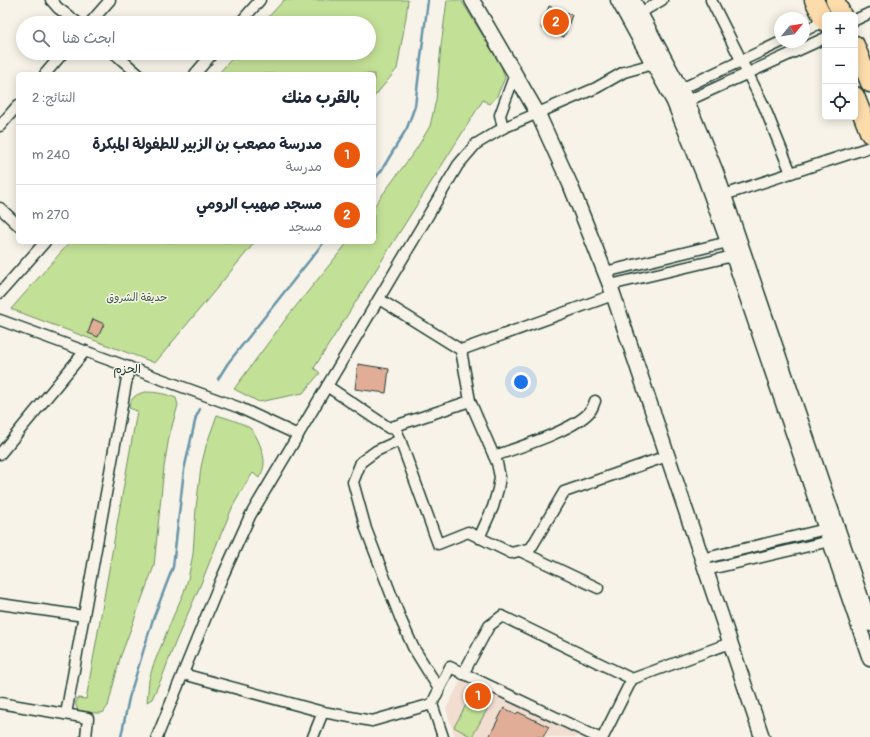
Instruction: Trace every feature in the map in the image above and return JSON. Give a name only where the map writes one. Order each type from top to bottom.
[{"type":"highway","points":[[814,0],[822,16]]},
{"type":"highway","points":[[835,0],[841,12]]},
{"type":"highway","points":[[856,48],[870,83]]},
{"type":"highway","points":[[858,104],[870,134]]},
{"type":"street","points":[[51,0],[58,8],[69,16]]},
{"type":"street","points":[[96,16],[110,0]]},
{"type":"street","points":[[246,16],[260,0]]},
{"type":"street","points":[[472,0],[538,114],[570,184],[609,284],[762,737]]},
{"type":"street","points":[[618,0],[674,102],[705,178],[831,534],[868,624],[870,659]]},
{"type":"street","points":[[633,0],[684,95],[716,172],[831,534]]},
{"type":"street","points":[[640,13],[662,0]]},
{"type":"street","points":[[711,0],[764,106],[791,173]]},
{"type":"street","points":[[858,19],[870,13]]},
{"type":"street","points":[[810,28],[822,23]]},
{"type":"street","points":[[684,95],[748,73],[822,39]]},
{"type":"street","points":[[684,95],[742,61],[774,45]]},
{"type":"street","points":[[47,72],[58,60]]},
{"type":"street","points":[[122,60],[136,72]]},
{"type":"street","points":[[197,72],[207,60]]},
{"type":"street","points":[[157,737],[221,580],[250,516],[458,165],[476,144],[503,128],[596,88],[624,72],[653,64]]},
{"type":"street","points":[[503,128],[500,115],[515,74]]},
{"type":"street","points":[[0,126],[4,114],[16,106]]},
{"type":"street","points":[[724,195],[870,148]]},
{"type":"street","points":[[0,208],[16,222]]},
{"type":"street","points":[[461,350],[609,284],[728,242]]},
{"type":"street","points":[[0,292],[40,244]]},
{"type":"street","points":[[609,284],[733,256]]},
{"type":"street","points":[[379,299],[461,350],[470,401],[497,463],[500,477],[493,507],[480,538]]},
{"type":"street","points":[[0,320],[240,408],[298,435]]},
{"type":"street","points":[[0,454],[85,351]]},
{"type":"street","points":[[66,714],[129,367]]},
{"type":"street","points":[[327,386],[389,428],[470,401]]},
{"type":"street","points":[[494,456],[548,436],[576,423],[591,410],[595,401]]},
{"type":"street","points":[[395,426],[438,544],[468,532],[511,553],[531,548],[564,492],[667,456]]},
{"type":"street","points":[[400,440],[376,451],[361,462],[353,482],[366,529],[401,620],[413,647],[439,689]]},
{"type":"street","points":[[704,564],[831,534]]},
{"type":"street","points":[[520,551],[598,588]]},
{"type":"street","points":[[0,604],[84,616]]},
{"type":"street","points":[[463,674],[489,626],[502,616],[632,679]]},
{"type":"street","points":[[603,737],[632,679],[730,643]]},
{"type":"street","points":[[443,737],[432,704],[450,667],[582,734],[597,737]]},
{"type":"street","points":[[183,674],[322,712],[372,721],[432,704]]},
{"type":"street","points":[[0,703],[88,718],[86,737]]},
{"type":"street","points":[[313,737],[322,712]]},
{"type":"shaded area","points":[[468,678],[579,733],[577,737],[455,737],[446,709],[460,682]]},
{"type":"green space","points":[[284,0],[408,0],[397,69],[376,95],[376,72],[220,72],[231,60],[376,60],[376,16],[269,16]]},
{"type":"green space","points":[[447,0],[461,0],[501,65],[505,78],[496,98],[489,104],[483,100],[314,368],[320,373],[303,393],[259,402],[234,389],[288,316],[346,244],[376,244],[376,203],[417,148],[430,126],[436,100]]},
{"type":"green space","name":"حديقة الشروق","points":[[68,244],[253,244],[155,363],[11,309]]},
{"type":"green space","points":[[145,392],[169,395],[176,398],[178,405],[169,437],[164,467],[154,566],[120,658],[108,706],[102,713],[88,712],[78,710],[76,702],[78,698],[86,699],[87,694],[137,411],[129,408],[134,397]]},
{"type":"green space","points":[[217,415],[240,423],[251,429],[256,436],[262,451],[264,468],[259,478],[253,473],[233,506],[163,675],[152,699],[147,702],[149,680],[153,666],[188,579],[193,554],[196,508],[201,467],[206,446]]},
{"type":"green space","points":[[471,696],[489,706],[472,737],[454,727]]},
{"type":"building","points":[[549,6],[572,15],[564,37],[541,28]]},
{"type":"building","points":[[93,319],[104,324],[98,337],[88,333]]},
{"type":"building","points":[[358,364],[389,369],[386,393],[355,389]]},
{"type":"building","points":[[504,708],[516,714],[518,712],[549,727],[543,737],[489,737]]},
{"type":"waterway","points":[[376,177],[407,128],[415,106],[428,0]]},
{"type":"waterway","points":[[218,379],[228,363],[322,244]]},
{"type":"waterway","points":[[121,737],[129,698],[153,619],[173,567],[184,470],[196,417],[200,409]]},
{"type":"place","name":"مسجد صهيب الرومي","points":[[556,22]]},
{"type":"place","name":"مدرسة مصعب بن الزبير للطفولة المبكرة","points":[[478,696]]},
{"type":"district","name":"الحزم","points":[[127,369]]}]
